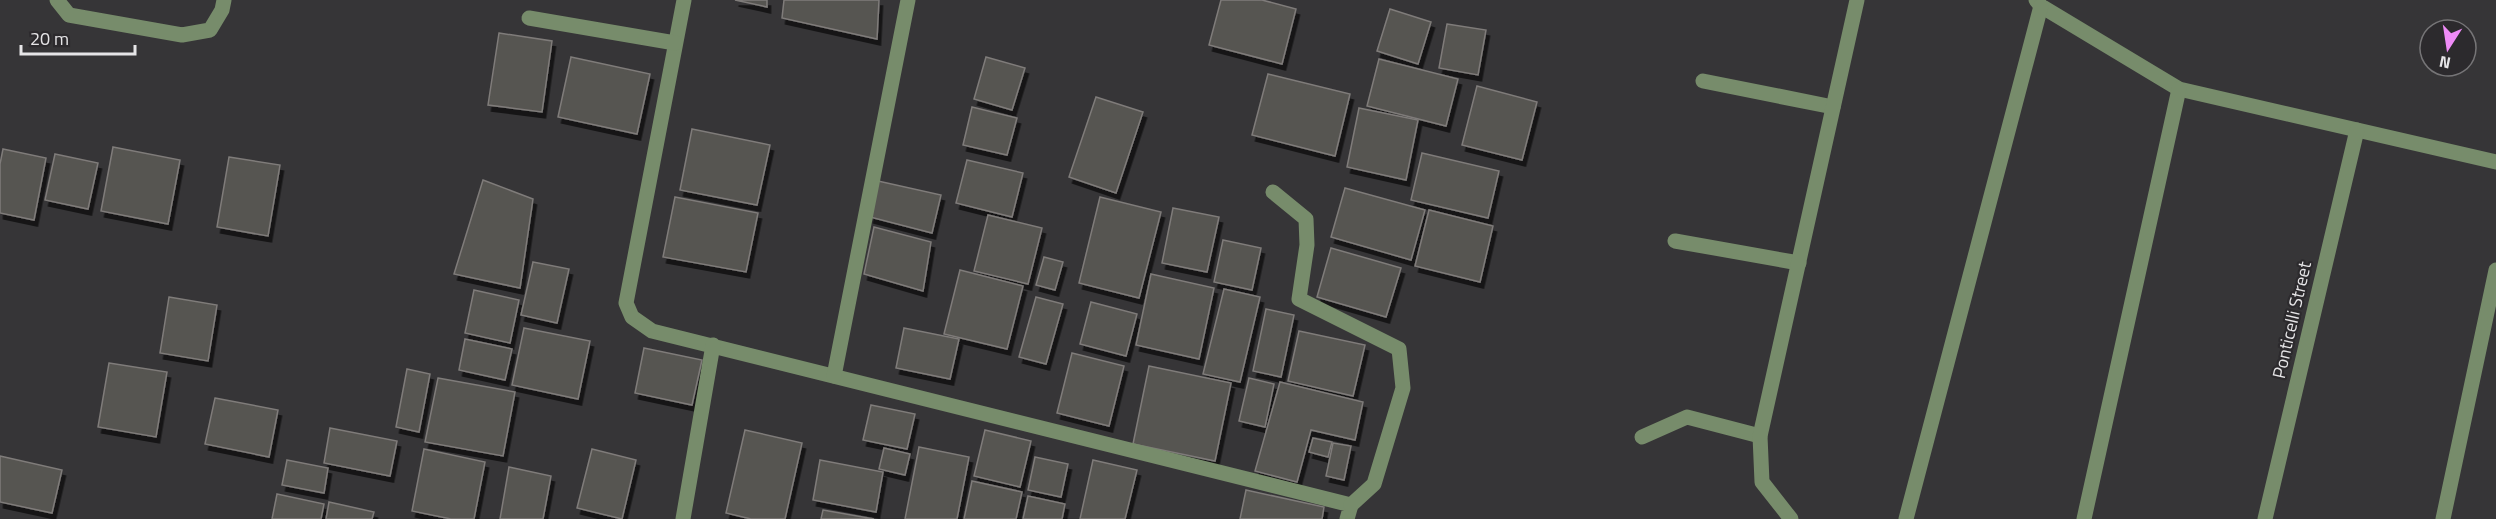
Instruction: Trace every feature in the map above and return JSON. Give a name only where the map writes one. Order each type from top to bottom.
[{"type":"street","points":[[57,0],[69,15],[182,35],[210,30],[222,10],[224,0]]},
{"type":"street","points":[[684,0],[626,303],[632,317],[652,331],[834,376],[1349,512],[1374,484],[1403,388],[1399,349],[1299,299],[1307,245],[1306,219],[1273,192]]},
{"type":"street","points":[[834,376],[908,0]]},
{"type":"street","points":[[1791,519],[1762,482],[1760,436],[1857,0]]},
{"type":"street","points":[[1906,519],[2039,3],[2179,89],[2496,162]]},
{"type":"street","points":[[529,18],[675,43]]},
{"type":"street","points":[[1703,81],[1833,107]]},
{"type":"street","points":[[2084,519],[2179,89]]},
{"type":"street","name":"Ponticelli Street","points":[[2265,519],[2356,130]]},
{"type":"street","points":[[1675,241],[1799,263]]},
{"type":"street","points":[[2443,519],[2496,270]]},
{"type":"street","points":[[683,519],[713,345]]},
{"type":"street","points":[[1642,437],[1687,417],[1760,436]]},
{"type":"building","points":[[735,0],[767,0],[767,7]]},
{"type":"building","points":[[784,0],[879,0],[877,39],[782,18]]},
{"type":"building","points":[[1221,0],[1262,0],[1296,9],[1282,64],[1209,45]]},
{"type":"building","points":[[1390,9],[1431,22],[1418,64],[1377,51]]},
{"type":"building","points":[[1447,24],[1486,30],[1478,75],[1439,68]]},
{"type":"building","points":[[499,33],[552,41],[542,112],[488,105]]},
{"type":"building","points":[[571,57],[650,74],[637,134],[558,117]]},
{"type":"building","points":[[986,57],[1025,68],[1012,110],[974,99]]},
{"type":"building","points":[[1379,59],[1458,79],[1446,126],[1367,106]]},
{"type":"building","points":[[1268,74],[1350,94],[1335,156],[1252,135]]},
{"type":"building","points":[[1477,86],[1537,102],[1522,160],[1462,145]]},
{"type":"building","points":[[1096,97],[1143,112],[1116,193],[1069,177]]},
{"type":"building","points":[[972,107],[1017,118],[1007,155],[963,145]]},
{"type":"building","points":[[1359,108],[1418,120],[1406,180],[1347,167]]},
{"type":"building","points":[[692,129],[770,145],[757,205],[680,190]]},
{"type":"building","points":[[113,147],[180,160],[168,224],[101,211]]},
{"type":"building","points":[[3,149],[46,158],[34,220],[0,213],[0,164]]},
{"type":"building","points":[[1422,153],[1499,171],[1488,218],[1411,200]]},
{"type":"building","points":[[55,154],[98,163],[88,209],[45,200]]},
{"type":"building","points":[[229,157],[280,165],[268,236],[217,227]]},
{"type":"building","points":[[967,160],[1023,173],[1012,217],[956,203]]},
{"type":"building","points":[[483,180],[533,199],[520,288],[454,274]]},
{"type":"building","points":[[878,181],[941,195],[932,233],[870,217]]},
{"type":"building","points":[[1345,188],[1425,210],[1411,260],[1331,237]]},
{"type":"building","points":[[675,197],[758,213],[746,272],[663,257]]},
{"type":"building","points":[[1100,197],[1161,212],[1139,298],[1079,283]]},
{"type":"building","points":[[1173,208],[1219,217],[1207,272],[1162,263]]},
{"type":"building","points":[[1429,210],[1493,226],[1480,282],[1415,266]]},
{"type":"building","points":[[988,215],[1042,228],[1028,284],[974,271]]},
{"type":"building","points":[[874,227],[931,242],[923,291],[864,274]]},
{"type":"building","points":[[1223,240],[1261,248],[1252,290],[1214,282]]},
{"type":"building","points":[[1331,248],[1401,268],[1386,317],[1317,297]]},
{"type":"building","points":[[1044,257],[1063,262],[1055,290],[1036,285]]},
{"type":"building","points":[[533,262],[569,269],[557,323],[521,315]]},
{"type":"building","points":[[960,270],[1023,286],[1007,349],[944,334]]},
{"type":"building","points":[[1151,274],[1214,288],[1199,359],[1136,345]]},
{"type":"building","points":[[1224,289],[1260,297],[1240,382],[1203,374]]},
{"type":"building","points":[[474,290],[519,300],[510,343],[465,333]]},
{"type":"building","points":[[169,297],[217,305],[208,361],[160,353]]},
{"type":"building","points":[[1036,297],[1063,304],[1046,364],[1019,357]]},
{"type":"building","points":[[1091,302],[1137,314],[1126,356],[1080,344]]},
{"type":"building","points":[[1266,309],[1294,315],[1281,377],[1253,371]]},
{"type":"building","points":[[524,328],[590,341],[578,399],[512,385]]},
{"type":"building","points":[[904,328],[959,339],[950,379],[896,368]]},
{"type":"building","points":[[1299,331],[1365,345],[1353,396],[1288,381]]},
{"type":"building","points":[[465,339],[512,349],[505,380],[459,370]]},
{"type":"building","points":[[644,348],[702,360],[692,405],[635,393]]},
{"type":"building","points":[[1072,353],[1124,366],[1109,426],[1057,413]]},
{"type":"building","points":[[109,363],[167,372],[156,437],[98,427]]},
{"type":"building","points":[[1149,366],[1231,383],[1215,461],[1133,444]]},
{"type":"building","points":[[407,369],[430,374],[419,432],[396,427]]},
{"type":"building","points":[[438,378],[515,392],[503,456],[425,442]]},
{"type":"building","points":[[1249,378],[1274,384],[1265,427],[1239,421]]},
{"type":"building","points":[[1280,382],[1363,402],[1355,440],[1311,430],[1297,482],[1255,471]]},
{"type":"building","points":[[215,398],[278,410],[269,457],[205,444]]},
{"type":"building","points":[[871,405],[915,414],[907,449],[863,440]]},
{"type":"building","points":[[330,428],[397,441],[390,476],[324,463]]},
{"type":"building","points":[[745,430],[802,443],[785,519],[751,519],[726,513]]},
{"type":"building","points":[[985,430],[1031,441],[1020,487],[974,476]]},
{"type":"building","points":[[1313,438],[1332,442],[1328,457],[1309,452]]},
{"type":"building","points":[[1333,443],[1351,446],[1344,480],[1326,476]]},
{"type":"building","points":[[919,447],[969,457],[957,519],[905,519]]},
{"type":"building","points":[[884,448],[910,454],[905,475],[879,469]]},
{"type":"building","points":[[424,449],[485,462],[474,519],[451,519],[412,511]]},
{"type":"building","points":[[592,449],[636,460],[622,519],[577,508]]},
{"type":"building","points":[[0,456],[62,470],[52,513],[0,502]]},
{"type":"building","points":[[1035,457],[1068,464],[1061,497],[1028,490]]},
{"type":"building","points":[[287,460],[328,468],[324,493],[282,485]]},
{"type":"building","points":[[820,460],[883,472],[876,512],[813,500]]},
{"type":"building","points":[[1093,460],[1137,470],[1125,519],[1080,519]]},
{"type":"building","points":[[509,467],[551,476],[543,519],[500,519]]},
{"type":"building","points":[[972,481],[1022,492],[1016,519],[964,519]]},
{"type":"building","points":[[1246,490],[1324,507],[1322,519],[1240,519]]},
{"type":"building","points":[[277,494],[324,504],[321,519],[272,519]]},
{"type":"building","points":[[1028,496],[1065,504],[1062,519],[1023,519]]},
{"type":"building","points":[[329,502],[374,512],[372,519],[326,519]]},
{"type":"building","points":[[823,510],[874,519],[821,519]]}]
